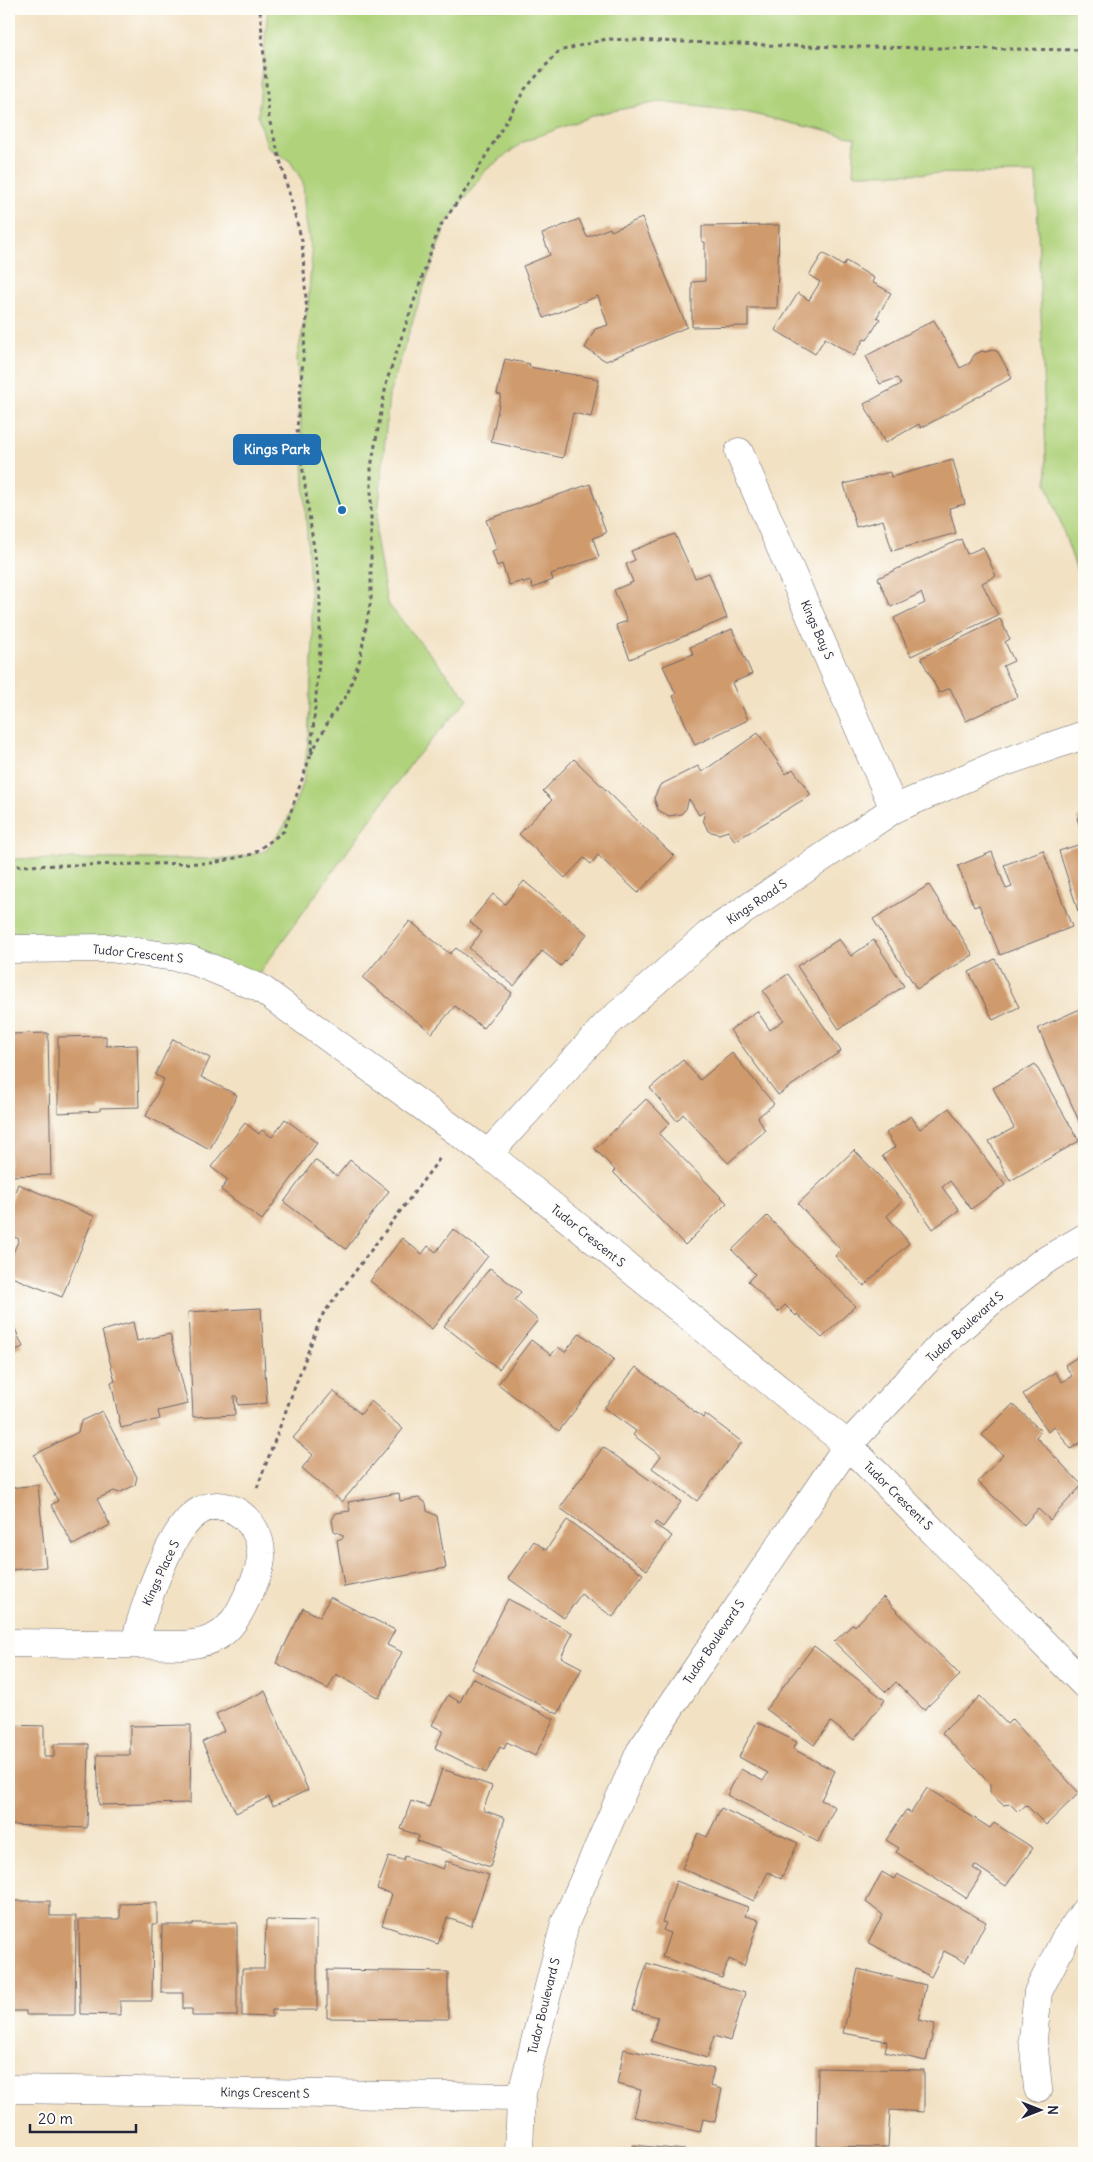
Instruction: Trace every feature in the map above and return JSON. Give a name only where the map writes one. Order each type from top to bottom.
[{"type":"street","name":"Kings Bay S","points":[[739,452],[894,809]]},
{"type":"street","name":"Kings Road S","points":[[488,1154],[606,1025],[709,934],[894,809],[996,765],[1084,735]]},
{"type":"street","name":"Tudor Crescent S","points":[[9,949],[109,948],[189,959],[260,988],[488,1154],[848,1446],[1084,1684]]},
{"type":"street","name":"Tudor Boulevard S","points":[[519,2153],[521,2098],[565,1923],[640,1752],[848,1446],[949,1337],[1040,1263],[1084,1238]]},
{"type":"street","name":"Kings Place S","points":[[134,1644],[142,1615],[169,1550],[180,1530],[194,1514],[205,1508],[218,1506],[233,1510],[246,1517]]},
{"type":"street","points":[[9,1643],[195,1644],[206,1642],[224,1632],[238,1616],[260,1569],[261,1553],[259,1538],[246,1517]]},
{"type":"street","points":[[1038,2088],[1033,2039],[1038,1992],[1065,1940],[1084,1912]]},
{"type":"street","name":"Kings Crescent S","points":[[9,2089],[521,2098]]},
{"type":"path","points":[[260,9],[269,119],[302,241],[307,305],[297,429],[320,591],[320,648],[311,754]]},
{"type":"path","points":[[9,866],[213,863],[253,854],[284,831],[311,754],[332,716],[347,695],[360,659],[372,599],[372,467],[387,380],[439,228],[467,188],[525,89],[559,51],[606,39],[791,46],[1084,50]]},
{"type":"path","points":[[246,1517],[321,1317],[460,1133]]},
{"type":"green space","points":[[268,9],[1084,9],[1084,591],[1047,484],[1036,173],[853,174],[855,138],[744,112],[659,102],[597,114],[523,142],[486,170],[446,224],[389,395],[376,537],[387,603],[468,699],[413,761],[251,984],[189,959],[9,949],[9,859],[230,859],[266,851],[286,823],[303,784],[308,741],[313,641],[297,358],[308,304],[312,254],[305,216],[303,182],[290,161],[268,148],[258,116]]},
{"type":"building","points":[[642,218],[687,327],[606,361],[585,348],[595,329],[608,325],[598,296],[544,318],[523,266],[550,255],[542,234],[579,219],[587,237],[610,228],[611,231]]},
{"type":"building","points":[[779,225],[777,308],[748,308],[748,326],[692,327],[692,282],[705,281],[705,242],[702,242],[702,226]]},
{"type":"building","points":[[823,253],[843,266],[846,261],[874,278],[872,282],[891,293],[877,317],[880,319],[867,340],[864,339],[854,356],[825,338],[815,354],[775,330],[798,293],[809,300],[820,282],[809,275]]},
{"type":"building","points":[[934,320],[960,368],[970,363],[974,355],[982,351],[993,350],[998,352],[1012,378],[921,428],[919,424],[885,443],[864,404],[901,384],[897,378],[880,384],[866,356]]},
{"type":"building","points":[[505,359],[530,364],[529,367],[599,379],[591,417],[573,413],[563,458],[491,442],[501,395],[497,394]]},
{"type":"building","points":[[953,460],[965,504],[949,508],[956,533],[892,551],[883,520],[856,527],[844,484],[890,472],[891,477]]},
{"type":"building","points":[[590,484],[606,533],[593,538],[599,557],[551,574],[553,580],[533,588],[530,581],[509,585],[502,564],[497,566],[492,551],[497,549],[486,520]]},
{"type":"building","points":[[675,534],[695,578],[709,573],[727,618],[630,659],[616,625],[627,621],[614,590],[633,582],[626,564],[635,560],[631,551]]},
{"type":"building","points":[[961,539],[967,554],[983,547],[996,576],[982,583],[998,615],[911,656],[894,618],[925,603],[921,593],[891,607],[878,578]]},
{"type":"building","points":[[1000,619],[1010,639],[1005,642],[1014,661],[1003,666],[1018,696],[966,721],[950,688],[939,693],[921,658]]},
{"type":"building","points":[[732,629],[752,674],[732,683],[748,720],[695,745],[673,696],[676,694],[663,666],[693,654],[690,647]]},
{"type":"building","points":[[758,733],[786,774],[793,769],[811,795],[735,841],[728,831],[719,834],[708,831],[703,820],[705,811],[699,815],[689,799],[686,809],[681,814],[669,816],[658,810],[654,798],[660,785],[698,766],[702,772]]},
{"type":"building","points":[[574,759],[674,856],[638,893],[598,855],[591,864],[584,858],[565,878],[519,834],[552,800],[543,791]]},
{"type":"building","points":[[1084,816],[1084,841],[1077,818]]},
{"type":"building","points":[[1084,843],[1084,908],[1078,911],[1059,851]]},
{"type":"building","points":[[1043,850],[1072,927],[1000,955],[979,905],[974,907],[958,866],[992,852],[1006,889],[1012,887],[1004,865]]},
{"type":"building","points":[[524,881],[587,934],[561,966],[542,951],[514,986],[469,948],[482,932],[470,922],[493,894],[505,904]]},
{"type":"building","points":[[929,885],[973,955],[917,989],[873,919]]},
{"type":"building","points":[[410,921],[450,954],[456,948],[512,993],[483,1028],[455,1006],[432,1033],[363,978]]},
{"type":"building","points":[[839,939],[851,956],[874,940],[904,986],[839,1029],[797,966]]},
{"type":"building","points":[[995,959],[1019,1007],[993,1020],[969,972]]},
{"type":"building","points":[[788,974],[841,1051],[778,1095],[730,1030],[757,1011],[770,1030],[784,1020],[763,991]]},
{"type":"building","points":[[1080,1009],[1084,1018],[1084,1127],[1082,1128],[1038,1028]]},
{"type":"building","points":[[48,1033],[51,1175],[9,1176],[9,1034]]},
{"type":"building","points":[[106,1036],[106,1046],[137,1045],[139,1107],[100,1108],[100,1111],[58,1113],[58,1037]]},
{"type":"building","points":[[173,1039],[210,1058],[201,1077],[237,1095],[210,1149],[146,1116],[164,1079],[155,1075]]},
{"type":"building","points":[[732,1053],[774,1104],[758,1117],[765,1131],[728,1163],[683,1114],[677,1121],[650,1088],[683,1060],[700,1080]]},
{"type":"building","points":[[1035,1064],[1079,1141],[1010,1181],[989,1141],[1014,1128],[993,1088]]},
{"type":"building","points":[[646,1099],[670,1123],[659,1134],[727,1203],[685,1245],[613,1172],[615,1170],[595,1149]]},
{"type":"building","points":[[949,1108],[1005,1185],[971,1209],[950,1181],[942,1187],[959,1210],[933,1229],[882,1156],[895,1147],[886,1133],[911,1116],[920,1129]]},
{"type":"building","points":[[285,1119],[317,1143],[262,1220],[221,1190],[228,1180],[211,1167],[245,1123],[259,1134],[262,1130],[272,1137]]},
{"type":"building","points":[[854,1150],[903,1201],[887,1216],[909,1243],[864,1286],[835,1256],[841,1250],[798,1204]]},
{"type":"building","points":[[315,1160],[337,1176],[350,1160],[389,1191],[346,1249],[284,1202]]},
{"type":"building","points":[[18,1184],[94,1216],[62,1297],[9,1276],[9,1262],[19,1239],[9,1235],[9,1207]]},
{"type":"building","points":[[767,1216],[855,1306],[822,1338],[785,1305],[778,1312],[748,1281],[755,1274],[732,1250]]},
{"type":"building","points":[[453,1229],[488,1256],[432,1329],[370,1281],[402,1238],[422,1254],[428,1246],[436,1252]]},
{"type":"building","points":[[490,1268],[521,1292],[515,1300],[538,1320],[499,1369],[444,1326]]},
{"type":"building","points":[[261,1308],[267,1403],[238,1405],[237,1396],[234,1396],[235,1415],[193,1417],[188,1312]]},
{"type":"building","points":[[9,1315],[23,1347],[9,1353]]},
{"type":"building","points":[[133,1322],[137,1341],[170,1334],[188,1404],[158,1411],[160,1419],[121,1428],[111,1382],[115,1381],[102,1331]]},
{"type":"building","points":[[580,1333],[614,1359],[559,1431],[498,1384],[531,1340],[551,1355],[558,1347],[565,1352]]},
{"type":"building","points":[[1084,1353],[1084,1440],[1071,1449],[1054,1426],[1048,1432],[1023,1394],[1055,1372],[1062,1382],[1072,1376],[1065,1365]]},
{"type":"building","points":[[636,1367],[703,1418],[705,1414],[742,1442],[697,1501],[652,1468],[661,1456],[633,1435],[636,1431],[604,1408]]},
{"type":"building","points":[[333,1391],[361,1414],[371,1401],[403,1429],[342,1502],[302,1468],[313,1455],[293,1438]]},
{"type":"building","points":[[1013,1404],[1041,1431],[1036,1437],[1082,1485],[1050,1520],[1038,1509],[1024,1525],[978,1482],[1003,1455],[982,1435]]},
{"type":"building","points":[[102,1411],[137,1477],[135,1485],[119,1493],[114,1491],[97,1499],[110,1525],[73,1545],[51,1505],[58,1501],[34,1455],[78,1432],[81,1421]]},
{"type":"building","points":[[603,1447],[681,1502],[663,1527],[656,1522],[654,1524],[672,1536],[647,1570],[560,1508]]},
{"type":"building","points":[[38,1485],[46,1567],[9,1570],[9,1488]]},
{"type":"building","points":[[399,1493],[400,1501],[419,1498],[426,1503],[427,1511],[437,1516],[446,1568],[344,1587],[337,1540],[343,1538],[343,1535],[334,1531],[332,1520],[336,1513],[350,1511],[348,1502]]},
{"type":"building","points":[[567,1520],[643,1574],[613,1617],[581,1594],[564,1618],[508,1578],[534,1541],[546,1550]]},
{"type":"building","points":[[330,1597],[395,1630],[387,1645],[402,1652],[379,1698],[336,1674],[328,1689],[276,1663],[303,1608],[320,1617]]},
{"type":"building","points":[[883,1597],[960,1675],[924,1710],[896,1682],[886,1692],[834,1642],[853,1624],[855,1626]]},
{"type":"building","points":[[508,1599],[573,1633],[561,1657],[582,1668],[558,1714],[472,1669]]},
{"type":"building","points":[[814,1646],[885,1700],[854,1740],[831,1722],[814,1745],[766,1709]]},
{"type":"building","points":[[472,1678],[554,1719],[535,1756],[507,1742],[504,1749],[500,1747],[486,1773],[435,1748],[443,1731],[432,1725],[448,1695],[460,1702]]},
{"type":"building","points":[[265,1691],[308,1790],[273,1806],[269,1797],[236,1813],[202,1742],[224,1731],[216,1714]]},
{"type":"building","points":[[980,1696],[1007,1724],[1012,1719],[1079,1793],[1046,1825],[1026,1805],[1018,1812],[1010,1804],[1003,1805],[990,1793],[990,1784],[942,1733]]},
{"type":"building","points":[[757,1722],[797,1742],[793,1749],[835,1771],[821,1800],[835,1807],[818,1842],[727,1795],[741,1769],[763,1781],[768,1773],[739,1757]]},
{"type":"building","points":[[9,1725],[44,1726],[44,1757],[54,1757],[54,1744],[89,1744],[87,1828],[9,1825]]},
{"type":"building","points":[[191,1725],[190,1803],[99,1805],[97,1755],[130,1755],[130,1726]]},
{"type":"building","points":[[442,1769],[492,1786],[483,1810],[505,1818],[490,1867],[417,1841],[419,1836],[401,1829],[411,1801],[429,1807]]},
{"type":"building","points":[[927,1788],[990,1828],[994,1823],[1033,1848],[1006,1886],[975,1865],[973,1868],[982,1874],[966,1898],[896,1852],[899,1848],[886,1840],[906,1810],[911,1813]]},
{"type":"building","points":[[721,1808],[798,1843],[781,1879],[768,1872],[754,1901],[682,1868],[698,1833],[707,1837]]},
{"type":"building","points":[[389,1856],[403,1860],[405,1856],[443,1869],[446,1861],[489,1875],[471,1926],[447,1918],[438,1944],[382,1925],[392,1894],[377,1889]]},
{"type":"building","points":[[882,1872],[894,1879],[897,1874],[986,1922],[965,1962],[944,1951],[931,1977],[868,1942],[883,1915],[866,1902]]},
{"type":"building","points":[[676,1881],[748,1907],[745,1916],[759,1920],[744,1966],[729,1959],[722,1978],[662,1957],[670,1933],[663,1930],[666,1923],[662,1922]]},
{"type":"building","points":[[9,1901],[50,1901],[50,1916],[76,1916],[75,2015],[26,2015],[26,2011],[9,2011]]},
{"type":"building","points":[[157,1903],[157,1924],[153,1924],[152,2001],[120,2001],[120,2015],[80,2014],[79,1919],[120,1919],[120,1904]]},
{"type":"building","points":[[266,1920],[317,1921],[317,2010],[272,2010],[272,2017],[242,2016],[242,1969],[264,1969]]},
{"type":"building","points":[[193,1923],[237,1923],[237,2016],[192,2016],[192,2009],[183,2009],[183,1993],[161,1993],[162,1925],[193,1925]]},
{"type":"building","points":[[647,1963],[745,1993],[730,2041],[714,2036],[707,2058],[651,2041],[658,2017],[633,2010]]},
{"type":"building","points":[[858,1969],[926,1985],[918,2020],[935,2024],[926,2061],[885,2052],[887,2041],[843,2033]]},
{"type":"building","points":[[327,1970],[448,1972],[448,2019],[327,2018]]},
{"type":"building","points":[[624,2049],[714,2069],[710,2086],[722,2089],[715,2122],[703,2119],[700,2132],[634,2117],[641,2090],[617,2084]]},
{"type":"building","points":[[818,2068],[924,2070],[924,2112],[890,2110],[888,2147],[817,2146]]},
{"type":"building","points":[[633,2145],[685,2150],[685,2153],[632,2153]]},
{"type":"place","name":"Kings Park","points":[[342,510]]}]
